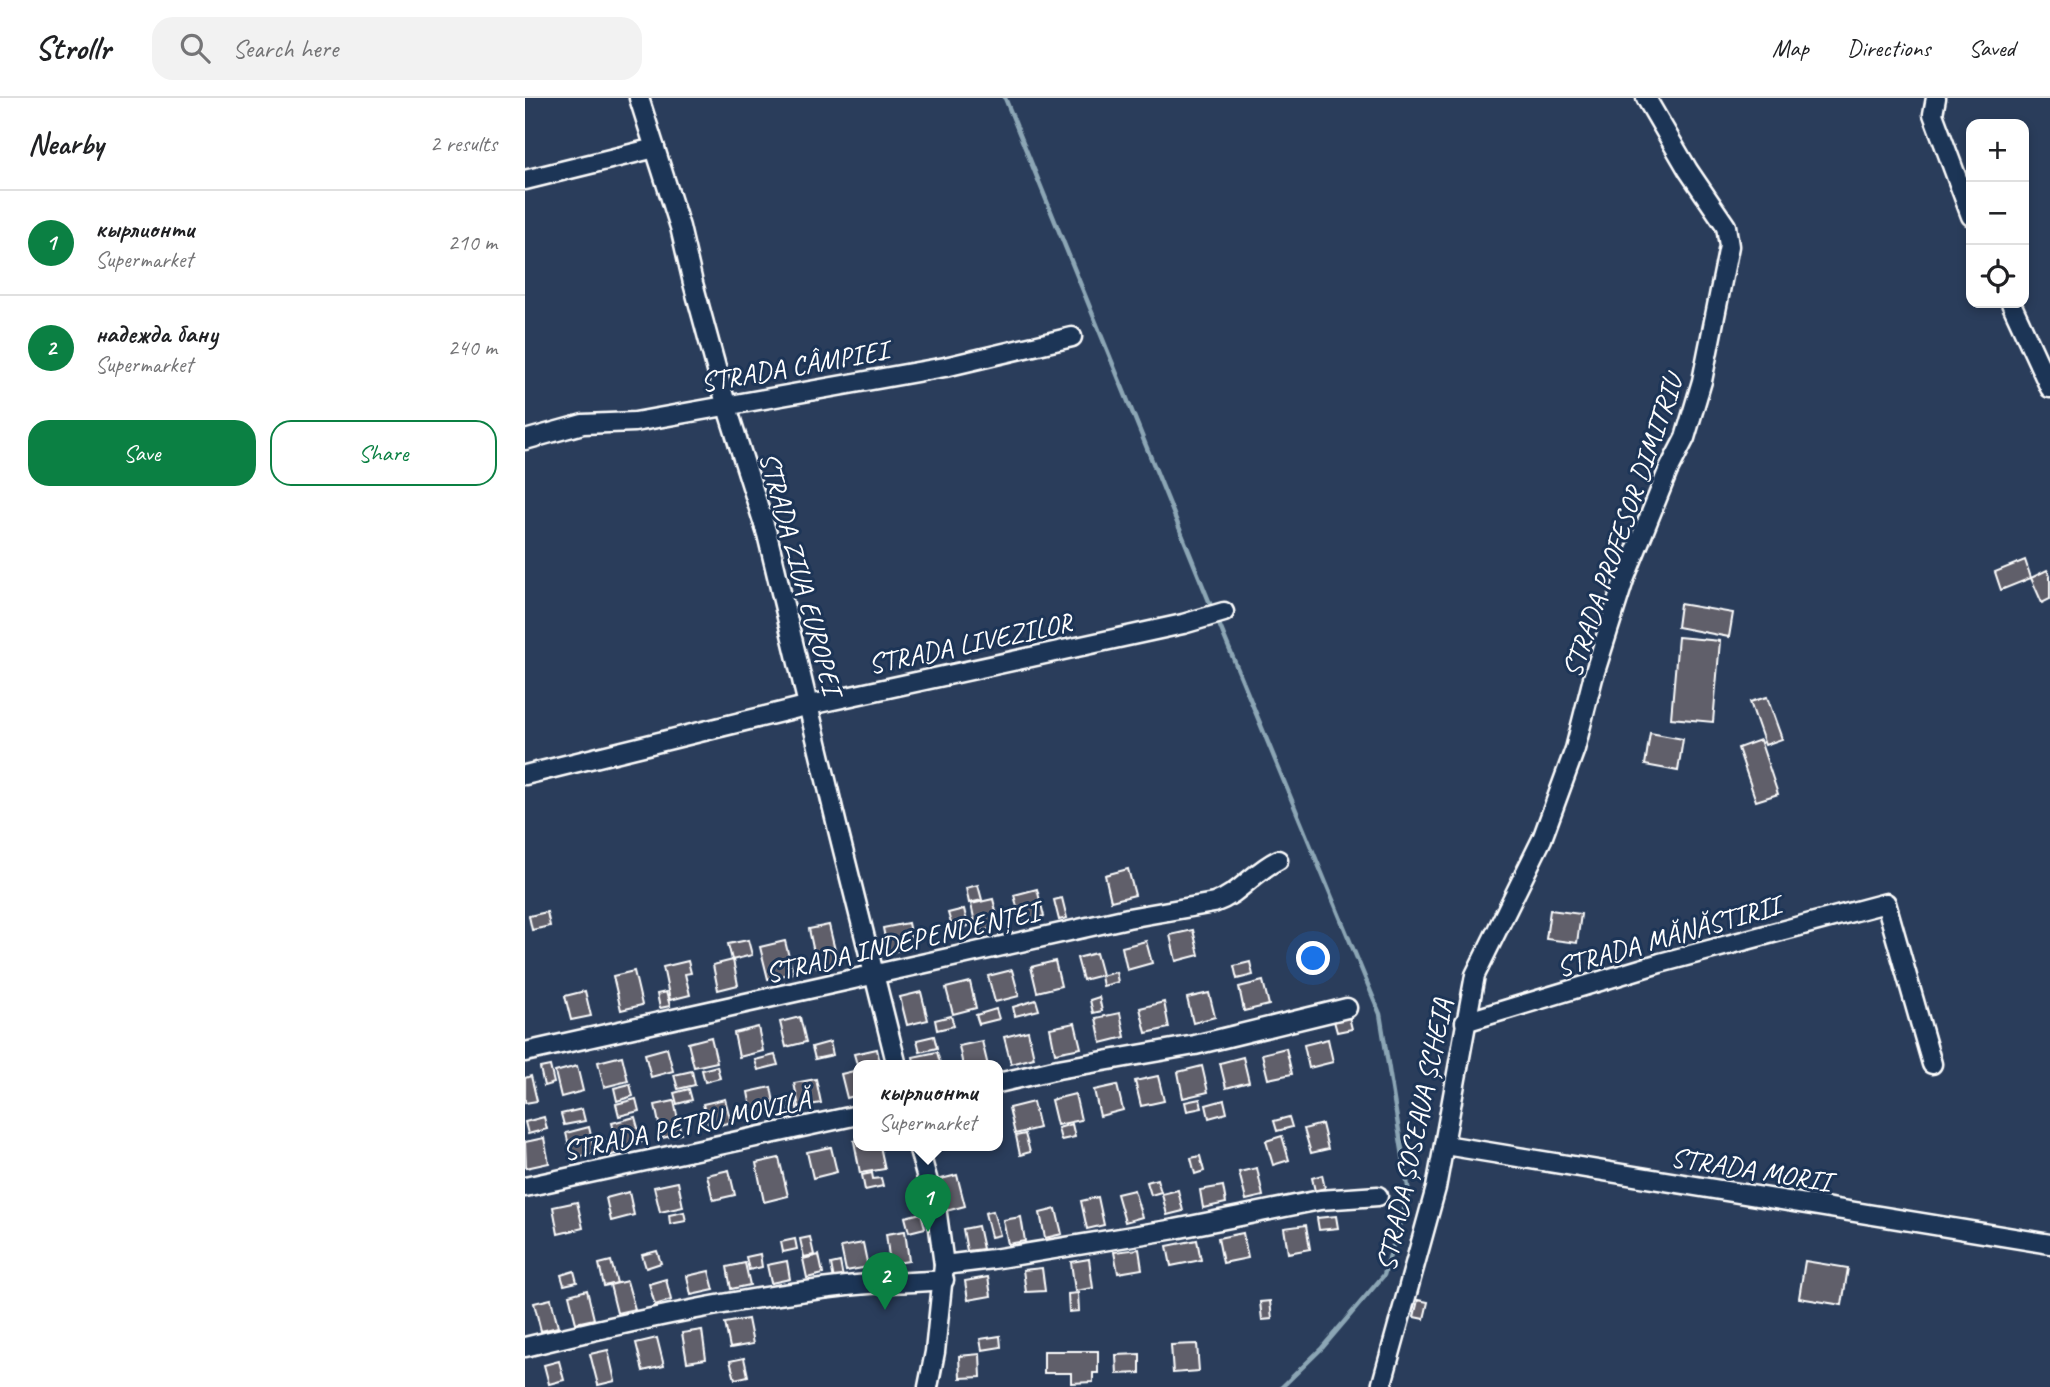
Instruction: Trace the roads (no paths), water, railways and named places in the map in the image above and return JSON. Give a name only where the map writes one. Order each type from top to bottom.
[{"type":"street","name":"STRADA ZIUA EUROPEI","points":[[639,98],[680,227],[726,404],[768,534],[896,1060]]},
{"type":"street","name":"STRADA PROFESOR DIMITRIU","points":[[1475,975],[1542,839],[1576,749],[1593,678],[1624,580],[1668,471],[1685,438],[1703,381],[1729,246],[1726,226],[1688,170],[1646,98]]},
{"type":"street","points":[[1936,98],[1933,114],[1966,203]]},
{"type":"street","points":[[525,180],[655,148]]},
{"type":"street","points":[[2013,308],[2050,388]]},
{"type":"street","name":"STRADA CÂMPIEI","points":[[525,440],[583,425],[635,422],[945,367],[1072,337]]},
{"type":"street","name":"STRADA LIVEZILOR","points":[[525,775],[810,705],[1183,624],[1224,612]]},
{"type":"street","name":"STRADA INDEPENDENȚEI","points":[[525,1052],[1128,918],[1214,903],[1227,899],[1262,868],[1278,860]]},
{"type":"street","name":"STRADA MĂNĂSTIRII","points":[[1465,1022],[1660,963],[1886,903],[1932,1064]]},
{"type":"street","name":"STRADA ȘOSEAUA ȘCHEIA","points":[[1381,1387],[1436,1188],[1475,975]]},
{"type":"street","points":[[1003,1082],[1058,1069],[1195,1045],[1347,1009]]},
{"type":"street","name":"STRADA PETRU MOVILĂ","points":[[525,1187],[853,1116]]},
{"type":"street","name":"STRADA MORII","points":[[1444,1145],[2050,1244]]},
{"type":"street","points":[[919,1151],[937,1214],[944,1272],[935,1352],[928,1387]]},
{"type":"street","points":[[525,1347],[705,1307],[944,1272],[993,1259],[1175,1229],[1320,1200],[1378,1196]]},
{"type":"waterway","points":[[1005,98],[1213,611]]},
{"type":"waterway","points":[[1217,619],[1380,1014],[1409,1193],[1384,1275],[1322,1348],[1282,1387]]},
{"type":"place","name":"кырлионти","points":[[928,1232]]},
{"type":"place","name":"надежда бану","points":[[885,1310]]}]
